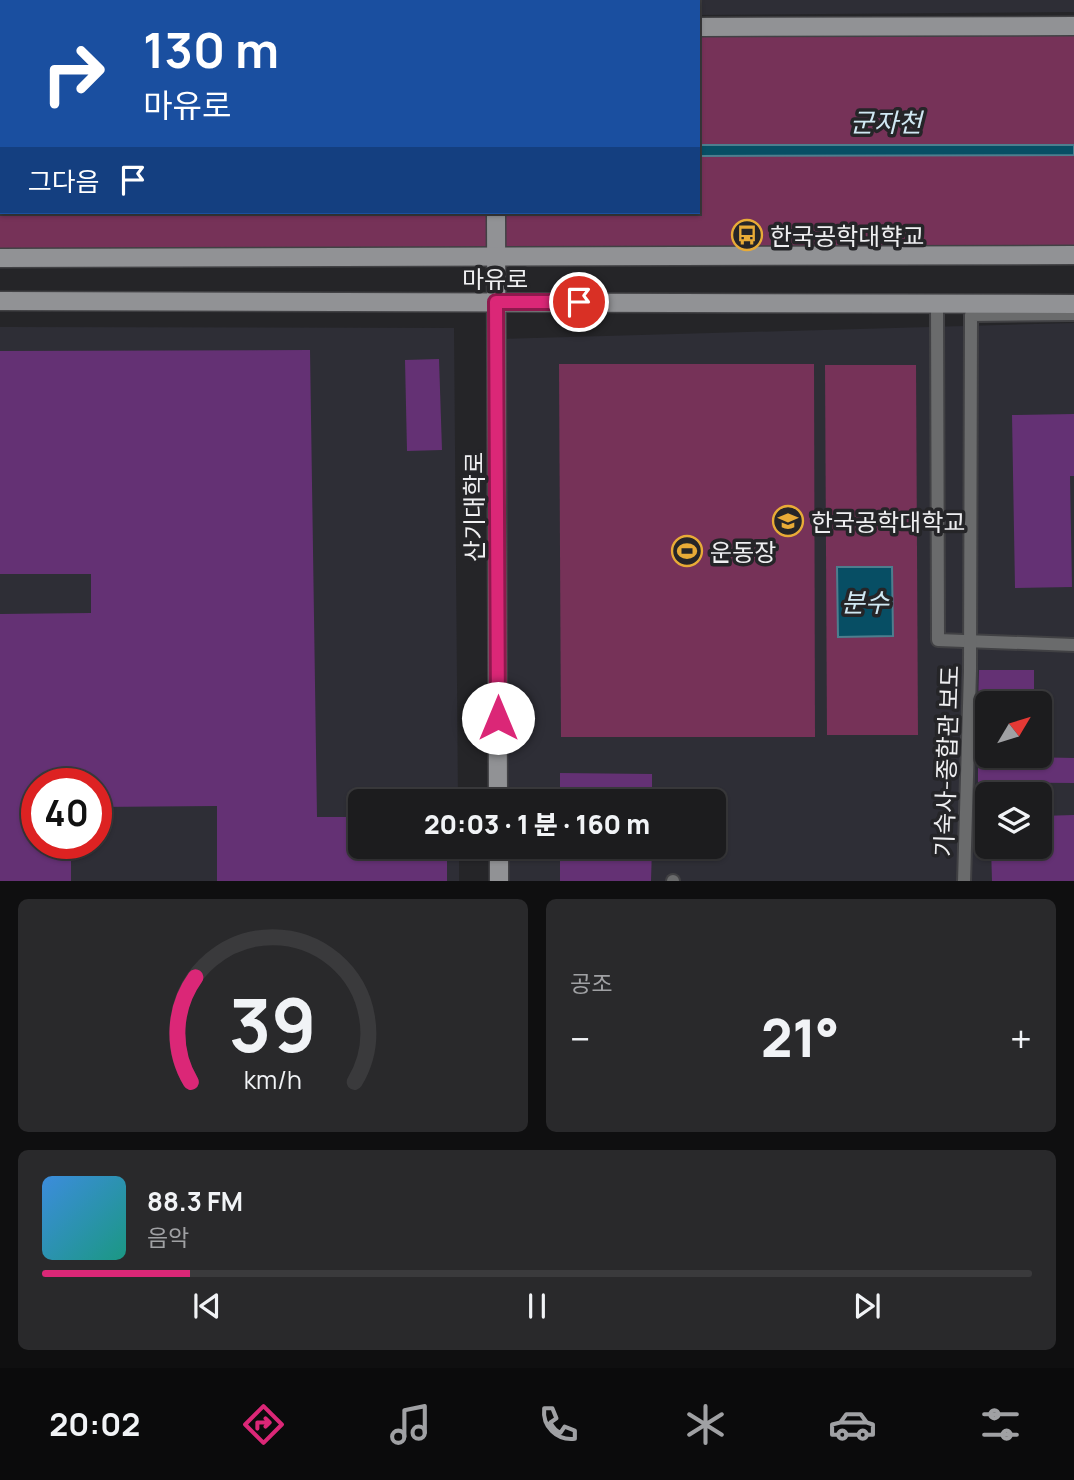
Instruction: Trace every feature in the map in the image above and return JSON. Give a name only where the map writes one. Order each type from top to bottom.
[{"type":"street","points":[[700,27],[1074,26]]},
{"type":"street","name":"산기대학로","points":[[496,214],[498,789]]},
{"type":"street","name":"마유로","points":[[0,258],[1074,255]]},
{"type":"street","name":"마유로","points":[[0,301],[1074,304]]},
{"type":"street","points":[[499,859],[499,881]]},
{"type":"lane","points":[[937,304],[938,640],[1074,645]]},
{"type":"lane","name":"기숙사-종합관 보도","points":[[964,881],[970,641],[971,315],[1074,314]]},
{"type":"shaded area","points":[[700,0],[1074,0],[1074,12],[700,15]]},
{"type":"shaded area","points":[[1074,26],[1074,254],[0,258],[0,214],[700,214],[700,27]]},
{"type":"shaded area","name":"한국공학대학교","points":[[1074,323],[1074,881],[508,881],[507,859],[726,859],[726,789],[507,789],[498,339]]},
{"type":"shaded area","points":[[0,327],[454,328],[458,789],[348,789],[348,859],[459,859],[459,881],[0,881]]},
{"type":"shaded area","name":"운동장","points":[[559,364],[814,364],[815,737],[561,737]]},
{"type":"shaded area","points":[[825,365],[916,365],[918,735],[827,735]]},
{"type":"water","points":[[700,145],[1074,145],[1074,155],[700,156]]},
{"type":"water","name":"분수","points":[[837,567],[892,567],[893,636],[838,637]]},
{"type":"building","points":[[310,350],[317,817],[348,817],[348,859],[447,859],[447,881],[217,881],[217,806],[112,807],[112,768],[21,768],[21,859],[71,859],[71,881],[0,881],[0,614],[91,613],[91,574],[0,574],[0,351]]},
{"type":"building","points":[[439,359],[442,450],[407,451],[405,360]]},
{"type":"building","points":[[1074,414],[1074,476],[1070,476],[1072,587],[1015,588],[1012,415]]},
{"type":"building","points":[[979,670],[1034,670],[1034,691],[978,691]]},
{"type":"building","points":[[1052,758],[1074,758],[1074,783],[978,782],[978,768],[1052,768]]},
{"type":"building","points":[[560,773],[652,774],[652,789],[560,789]]},
{"type":"building","points":[[1074,815],[1074,881],[992,881],[991,859],[1052,859],[1052,816]]},
{"type":"building","points":[[560,859],[652,859],[651,881],[560,881]]},
{"type":"place","name":"한국공학대햑교","points":[[747,235]]},
{"type":"place","name":"한국공학대학교","points":[[788,521]]},
{"type":"place","name":"운동장","points":[[687,551]]},
{"type":"route","points":[[498,718],[496,302],[579,302]]},
{"type":"water label","name":"군자천","points":[[886,122]]}]
